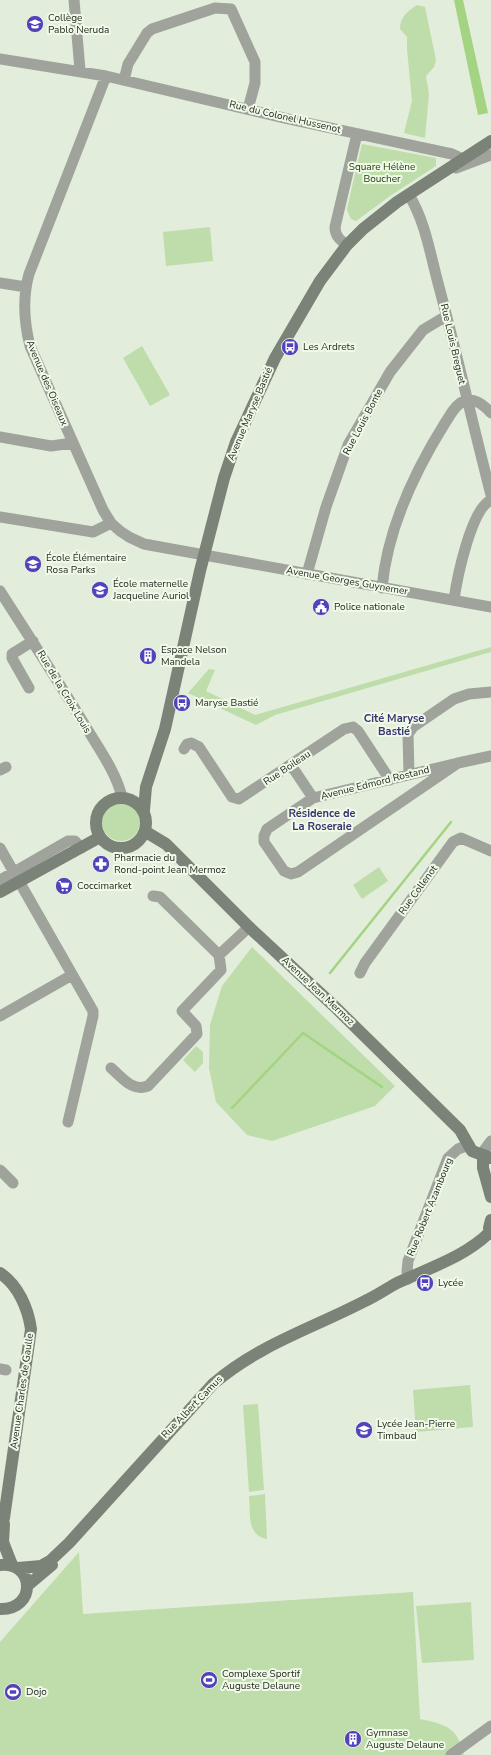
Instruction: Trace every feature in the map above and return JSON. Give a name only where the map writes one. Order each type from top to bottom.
[{"type":"street","points":[[74,0],[80,70]]},
{"type":"street","points":[[124,80],[128,64],[152,29],[214,8],[233,4],[255,62],[255,83],[248,109]]},
{"type":"street","name":"Rue du Colonel Hussenot","points":[[0,59],[80,70],[357,134],[452,154],[463,159]]},
{"type":"street","name":"Avenue des Oiseaux","points":[[106,76],[26,287],[24,312],[30,346],[72,443],[103,510],[111,522],[128,537],[144,544],[204,555]]},
{"type":"street","points":[[347,246],[335,233],[335,227],[357,134]]},
{"type":"street","name":"Avenue Maryse Bastié","points":[[144,810],[146,787],[172,704],[204,555],[224,478],[236,442],[264,380],[320,281],[347,246],[383,213],[409,194],[491,142]]},
{"type":"street","name":"Avenue Maryse Bastié","points":[[443,173],[491,155]]},
{"type":"street","name":"Rue Louis Breguet","points":[[409,194],[419,211],[491,495]]},
{"type":"street","points":[[0,283],[26,287]]},
{"type":"street","name":"Rue Louis Bonte","points":[[307,574],[326,507],[348,445],[390,372],[399,360],[423,330],[447,317]]},
{"type":"street","points":[[382,588],[383,576],[397,523],[415,478],[429,450],[456,406],[466,400],[479,402],[491,413]]},
{"type":"street","points":[[0,437],[51,446],[72,443]]},
{"type":"street","points":[[454,600],[469,538],[481,510],[484,505],[491,500]]},
{"type":"street","points":[[0,517],[92,532],[111,522]]},
{"type":"street","name":"Avenue Georges Guynemer","points":[[204,555],[491,607]]},
{"type":"street","name":"Rue de la Croix Louis","points":[[0,591],[33,641],[127,798]]},
{"type":"street","points":[[29,688],[12,658],[12,654],[33,641]]},
{"type":"street","points":[[409,774],[408,734],[413,727],[454,699],[470,694],[491,692]]},
{"type":"street","name":"Rue Boileau","points":[[184,749],[187,744],[191,743],[199,747],[232,797],[238,799],[344,729],[353,727],[358,731],[390,780]]},
{"type":"street","name":"Avenue Edmord Rostand","points":[[458,763],[298,872],[291,874],[284,871],[264,842],[264,836],[267,829],[313,798],[390,780],[409,774],[458,763],[491,756]]},
{"type":"street","points":[[291,765],[313,798]]},
{"type":"street","points":[[127,798],[138,804],[144,810],[146,817],[146,832],[142,839],[128,848],[112,847],[105,843],[100,837],[96,824],[99,810],[109,801],[127,798],[146,787]]},
{"type":"street","name":"Avenue Jean Mermoz","points":[[146,832],[166,844],[249,927],[334,1006],[460,1130],[472,1152],[487,1157]]},
{"type":"street","points":[[0,880],[16,877],[81,848],[100,837]]},
{"type":"street","name":"Rue Collenot","points":[[360,973],[365,963],[453,842],[461,838],[491,851]]},
{"type":"street","points":[[0,848],[91,1007],[93,1016],[68,1122]]},
{"type":"street","points":[[0,892],[16,877]]},
{"type":"street","points":[[111,1068],[134,1088],[140,1089],[148,1086],[198,1034],[196,1026],[182,1011],[221,970],[219,955],[160,897],[153,896]]},
{"type":"street","points":[[219,955],[249,927]]},
{"type":"street","points":[[0,1016],[72,975]]},
{"type":"street","points":[[491,1141],[484,1149],[487,1157],[483,1168],[491,1197]]},
{"type":"street","name":"Rue Robert Azambourg","points":[[408,1279],[408,1261],[448,1158],[458,1149],[468,1145]]},
{"type":"street","points":[[0,1170],[13,1183]]},
{"type":"street","name":"Rue Albert Camus","points":[[10,1566],[41,1566],[50,1560],[69,1543],[200,1398],[226,1373],[253,1354],[472,1248],[491,1232]]},
{"type":"street","name":"Rue Albert Camus","points":[[367,1300],[379,1299],[401,1290],[472,1256],[491,1232]]},
{"type":"street","name":"Avenue Charles de Gaulle","points":[[0,1273],[18,1292],[27,1310],[31,1329],[4,1518],[3,1542],[10,1566],[25,1576],[27,1586]]},
{"type":"street","name":"Avenue Charles de Gaulle","points":[[0,1531],[4,1518]]},
{"type":"street","name":"Rue Albert Camus","points":[[27,1586],[63,1555],[69,1543]]},
{"type":"street","points":[[2,1610],[18,1604],[23,1600],[27,1586]]},
{"type":"street","points":[[451,1755],[491,1726]]},
{"type":"green space","points":[[417,5],[425,7],[436,60],[434,67],[426,76],[429,94],[425,138],[404,133],[412,101],[407,37],[400,29],[400,25],[405,15]]},
{"type":"green space","name":"Square Hélène Boucher","points":[[362,144],[436,158],[436,166],[390,196],[356,221],[351,219],[347,210]]},
{"type":"green space","points":[[210,227],[213,261],[166,266],[163,232]]},
{"type":"green space","points":[[142,346],[170,395],[150,406],[123,358]]},
{"type":"green space","points":[[491,647],[491,652],[275,715],[256,725],[188,693],[209,669],[215,670],[206,691],[255,715]]},
{"type":"green space","points":[[117,803],[125,803],[135,808],[139,815],[139,829],[135,836],[125,841],[117,841],[107,836],[105,833],[102,826],[102,818],[107,808],[110,806]]},
{"type":"green space","points":[[379,867],[388,881],[362,899],[353,885]]},
{"type":"green space","points":[[252,947],[395,1086],[375,1106],[272,1141],[247,1135],[216,1102],[209,1068],[210,1025],[222,986]]},
{"type":"green space","points":[[196,1046],[203,1052],[203,1063],[195,1072],[183,1060]]},
{"type":"green space","points":[[470,1385],[473,1427],[416,1432],[413,1390]]},
{"type":"green space","points":[[258,1404],[264,1490],[249,1492],[243,1405]]},
{"type":"green space","points":[[265,1494],[267,1539],[260,1537],[253,1528],[250,1516],[249,1496]]},
{"type":"green space","name":"Complexe Sportif Auguste Delaune","points":[[79,1552],[83,1614],[413,1592],[420,1719],[444,1725],[454,1732],[458,1738],[464,1755],[0,1755],[0,1642]]},
{"type":"green space","points":[[471,1602],[474,1660],[422,1663],[416,1606]]},
{"type":"shaded area","points":[[454,0],[463,0],[488,113],[478,115]]},
{"type":"waterway","points":[[330,973],[451,822]]},
{"type":"waterway","points":[[232,1108],[303,1033],[382,1087]]},
{"type":"place","name":"Collège Pablo Neruda","points":[[35,24]]},
{"type":"place","name":"Les Ardrets","points":[[290,347]]},
{"type":"place","name":"École Élémentaire Rosa Parks","points":[[33,564]]},
{"type":"place","name":"École maternelle Jacqueline Auriol","points":[[100,590]]},
{"type":"place","name":"Police nationale","points":[[321,607]]},
{"type":"place","name":"Espace Nelson Mandela","points":[[148,656]]},
{"type":"place","name":"Maryse Bastié","points":[[182,703]]},
{"type":"place","name":"Pharmacie du Rond-point Jean Mermoz","points":[[101,864]]},
{"type":"place","name":"Coccimarket","points":[[64,886]]},
{"type":"place","name":"Lycée","points":[[425,1283]]},
{"type":"place","name":"Lycée Jean-Pierre Timbaud","points":[[364,1430]]},
{"type":"place","name":"Complexe Sportif Auguste Delaune","points":[[209,1680]]},
{"type":"place","name":"Dojo","points":[[13,1692]]},
{"type":"place","name":"Gymnase Auguste Delaune","points":[[353,1739]]},
{"type":"district","name":"Cité Maryse Bastié","points":[[394,724]]},
{"type":"district","name":"Résidence de La Roseraie","points":[[322,819]]}]
